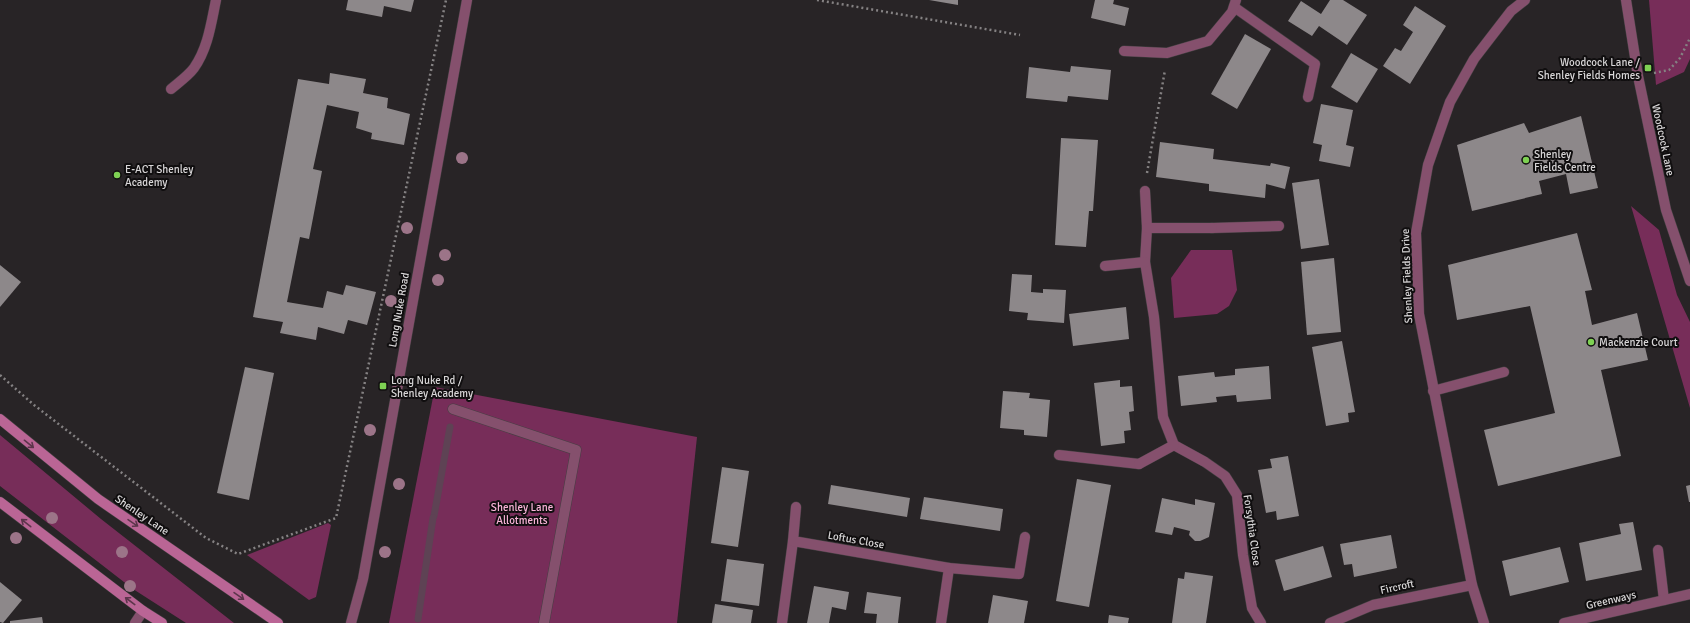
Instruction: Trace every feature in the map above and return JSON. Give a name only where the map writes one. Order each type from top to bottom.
[{"type":"main road","name":"Shenley Lane","points":[[0,419],[98,500],[278,623]]},
{"type":"main road","points":[[0,502],[55,546],[143,611],[162,623]]},
{"type":"street","points":[[171,90],[194,69],[203,52],[208,38],[216,0]]},
{"type":"street","name":"Long Nuke Road","points":[[351,623],[362,579],[467,0]]},
{"type":"street","name":"Shenley Fields Drive","points":[[1484,623],[1472,585],[1419,314],[1416,233],[1428,165],[1450,102],[1474,59],[1511,11],[1525,0]]},
{"type":"street","name":"Woodcock Lane","points":[[1626,0],[1638,76],[1666,210],[1690,281]]},
{"type":"street","points":[[1124,51],[1167,53],[1208,41],[1232,12],[1235,4],[1315,64],[1308,97]]},
{"type":"street","points":[[1059,455],[1139,464],[1174,445],[1163,417],[1154,317],[1145,262],[1147,228],[1145,192]]},
{"type":"street","points":[[1147,228],[1279,226]]},
{"type":"street","points":[[1105,266],[1145,262]]},
{"type":"street","points":[[1433,391],[1504,372]]},
{"type":"street","points":[[453,409],[576,450],[544,623]]},
{"type":"street","name":"Forsythia Close","points":[[1174,445],[1205,462],[1225,476],[1237,495],[1243,555],[1252,608],[1261,623]]},
{"type":"street","points":[[782,623],[796,507]]},
{"type":"street","name":"Loftus Close","points":[[793,541],[949,568],[1019,574],[1025,537]]},
{"type":"street","points":[[1658,550],[1664,600]]},
{"type":"street","points":[[941,623],[949,568]]},
{"type":"street","name":"Fircroft","points":[[1330,623],[1372,605],[1472,585]]},
{"type":"street","name":"Greenways","points":[[1564,623],[1690,594]]},
{"type":"street","points":[[135,623],[143,611]]},
{"type":"path","points":[[0,375],[34,405],[206,538],[238,554],[336,518],[446,0]]},
{"type":"path","points":[[817,0],[1020,35]]},
{"type":"path","points":[[1638,76],[1669,70],[1680,58],[1690,38]]},
{"type":"path","points":[[1145,192],[1167,53]]},
{"type":"green space","points":[[1649,0],[1690,0],[1690,59],[1684,72],[1656,85]]},
{"type":"green space","points":[[1631,206],[1659,230],[1677,295],[1690,322],[1690,408]]},
{"type":"green space","points":[[1191,250],[1232,250],[1237,290],[1229,306],[1217,314],[1174,318],[1171,278]]},
{"type":"green space","name":"Shenley Lane Allotments","points":[[435,387],[697,437],[677,623],[389,623]]},
{"type":"green space","points":[[0,435],[101,519],[234,623],[186,623],[133,589],[0,486]]},
{"type":"green space","points":[[328,523],[331,525],[316,597],[309,600],[247,555]]},
{"type":"building","points":[[348,0],[414,0],[411,12],[384,6],[382,17],[346,10]]},
{"type":"building","points":[[929,0],[958,0],[958,5]]},
{"type":"building","points":[[1095,0],[1114,0],[1113,4],[1129,8],[1125,26],[1091,18]]},
{"type":"building","points":[[1330,0],[1343,0],[1367,15],[1347,45],[1319,26],[1312,36],[1288,21],[1301,1],[1321,14]]},
{"type":"building","points":[[1415,6],[1446,26],[1410,84],[1383,66],[1395,48],[1401,51],[1413,32],[1403,25]]},
{"type":"building","points":[[1245,34],[1271,49],[1237,109],[1211,94]]},
{"type":"building","points":[[1351,53],[1378,69],[1357,103],[1331,87]]},
{"type":"building","points":[[1071,66],[1111,70],[1108,100],[1068,96],[1067,102],[1026,98],[1029,67],[1070,72]]},
{"type":"building","points":[[330,73],[366,79],[363,93],[388,98],[387,108],[410,114],[404,145],[371,139],[372,133],[356,128],[359,112],[327,105],[313,169],[322,171],[309,239],[300,237],[287,302],[323,308],[327,291],[343,295],[346,285],[376,292],[367,325],[348,320],[344,334],[318,327],[316,340],[280,333],[283,322],[253,317],[298,79],[329,84]]},
{"type":"building","points":[[1321,104],[1353,110],[1346,145],[1354,147],[1350,167],[1319,161],[1322,145],[1313,143]]},
{"type":"building","name":"Shenley Fields Centre","points":[[1581,116],[1598,188],[1570,194],[1566,174],[1539,181],[1542,194],[1472,211],[1457,145],[1524,123],[1529,133]]},
{"type":"building","points":[[1061,138],[1098,140],[1093,211],[1089,211],[1086,247],[1055,245]]},
{"type":"building","points":[[1160,142],[1214,149],[1213,159],[1270,166],[1271,163],[1290,167],[1285,189],[1266,184],[1265,198],[1209,191],[1209,184],[1156,177]]},
{"type":"building","points":[[1319,179],[1329,245],[1301,249],[1292,183]]},
{"type":"building","name":"Mackenzie Court","points":[[1577,233],[1592,290],[1585,291],[1592,325],[1637,313],[1648,360],[1601,370],[1621,456],[1498,486],[1484,430],[1555,413],[1530,306],[1457,320],[1448,265]]},
{"type":"building","points":[[1334,258],[1341,332],[1307,335],[1301,262]]},
{"type":"building","points":[[0,265],[21,282],[0,307]]},
{"type":"building","points":[[1012,274],[1032,275],[1031,292],[1043,293],[1043,289],[1066,290],[1064,323],[1027,320],[1028,313],[1009,311]]},
{"type":"building","points":[[1126,307],[1129,339],[1073,346],[1069,314]]},
{"type":"building","points":[[1342,341],[1355,412],[1348,413],[1349,422],[1326,426],[1312,347]]},
{"type":"building","points":[[1269,366],[1271,399],[1237,402],[1236,395],[1216,397],[1217,402],[1181,406],[1178,376],[1214,372],[1215,377],[1235,375],[1235,369]]},
{"type":"building","points":[[245,367],[274,373],[249,500],[217,493]]},
{"type":"building","points":[[1120,380],[1120,387],[1132,386],[1134,411],[1129,412],[1131,430],[1124,431],[1125,443],[1101,446],[1094,383]]},
{"type":"building","points":[[1003,391],[1030,393],[1029,398],[1050,400],[1047,437],[1024,435],[1024,430],[1000,428]]},
{"type":"building","points":[[1288,456],[1299,516],[1277,520],[1276,511],[1266,513],[1258,470],[1272,468],[1270,459]]},
{"type":"building","points":[[722,467],[749,471],[738,547],[711,543]]},
{"type":"building","points":[[1077,479],[1111,485],[1089,607],[1056,601]]},
{"type":"building","points":[[831,485],[910,498],[907,517],[828,504]]},
{"type":"building","points":[[1690,485],[1690,502],[1689,502],[1686,486]]},
{"type":"building","points":[[924,497],[1003,509],[1000,531],[920,519]]},
{"type":"building","points":[[1162,498],[1195,505],[1195,499],[1215,503],[1209,537],[1200,541],[1195,541],[1189,535],[1190,531],[1174,527],[1172,535],[1155,532]]},
{"type":"building","points":[[1633,522],[1642,570],[1586,581],[1579,543],[1621,534],[1619,524]]},
{"type":"building","points":[[1391,535],[1397,568],[1354,577],[1352,564],[1344,565],[1340,544]]},
{"type":"building","points":[[1323,546],[1332,577],[1284,591],[1275,560]]},
{"type":"building","points":[[1560,547],[1569,582],[1510,596],[1502,561]]},
{"type":"building","points":[[727,559],[764,564],[759,606],[721,601]]},
{"type":"building","points":[[1185,572],[1213,576],[1206,623],[1172,623],[1178,578],[1184,579]]},
{"type":"building","points":[[0,582],[22,600],[3,623],[0,622]]},
{"type":"building","points":[[814,586],[849,592],[846,610],[832,607],[829,623],[807,623]]},
{"type":"building","points":[[867,592],[901,597],[898,623],[876,623],[877,614],[864,613]]},
{"type":"building","points":[[993,595],[1028,601],[1024,623],[988,623]]},
{"type":"building","points":[[715,604],[753,610],[751,623],[712,623]]},
{"type":"building","points":[[1109,615],[1129,618],[1128,623],[1108,623]]},
{"type":"building","points":[[42,617],[43,623],[10,623],[10,621]]},
{"type":"waterway","points":[[434,516],[450,427]]},
{"type":"waterway","points":[[418,619],[433,518]]},
{"type":"place","name":"Woodcock Lane / Shenley Fields Homes","points":[[1648,68]]},
{"type":"place","name":"Shenley Fields Centre","points":[[1526,160]]},
{"type":"place","name":"E-ACT Shenley Academy","points":[[117,175]]},
{"type":"place","name":"Mackenzie Court","points":[[1591,342]]},
{"type":"place","name":"Long Nuke Rd / Shenley Academy","points":[[383,386]]}]
